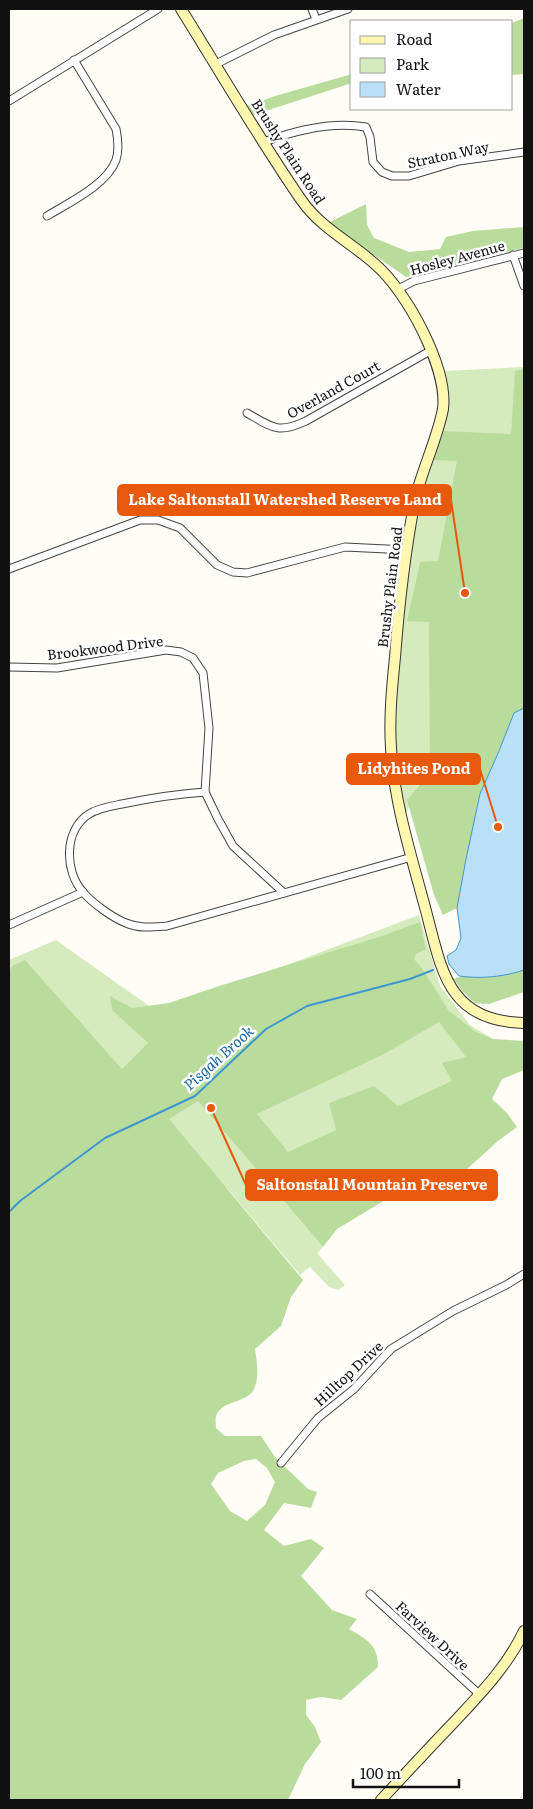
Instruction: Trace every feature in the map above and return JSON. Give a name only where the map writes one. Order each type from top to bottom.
[{"type":"main road","name":"Brushy Plain Road","points":[[181,9],[303,202],[317,219],[336,236],[375,264],[398,289],[412,312],[441,379],[444,403],[418,487],[407,550],[391,697],[391,745],[399,806],[438,959],[445,979],[467,1006],[501,1022],[524,1024]]},
{"type":"main road","points":[[381,1800],[479,1694],[512,1654],[524,1631]]},
{"type":"street","points":[[9,101],[158,9]]},
{"type":"street","points":[[312,9],[316,19]]},
{"type":"street","points":[[216,64],[274,35],[348,9]]},
{"type":"street","points":[[47,216],[99,182],[109,172],[116,160],[118,141],[116,130],[74,60]]},
{"type":"street","name":"Straton Way","points":[[264,142],[308,128],[353,125],[366,127],[370,136],[373,162],[382,172],[392,176],[410,176],[459,161],[524,152]]},
{"type":"street","name":"Hosley Avenue","points":[[398,289],[414,281],[524,253]]},
{"type":"street","points":[[513,255],[524,286]]},
{"type":"street","name":"Overland Court","points":[[247,413],[266,425],[278,429],[290,428],[306,421],[430,351]]},
{"type":"street","points":[[9,569],[140,520],[158,520],[180,528],[217,565],[233,572],[247,573],[345,547],[407,550]]},
{"type":"street","name":"Brookwood Drive","points":[[9,667],[57,668],[166,650],[181,652],[193,658],[203,672],[209,728],[204,792]]},
{"type":"street","points":[[284,893],[233,846],[204,792],[162,795],[109,807],[89,814],[78,825],[70,840],[71,862],[76,881],[83,892],[108,913],[125,923],[143,928],[168,926],[412,857]]},
{"type":"street","points":[[9,925],[83,892]]},
{"type":"street","name":"Hilltop Drive","points":[[281,1463],[318,1418],[354,1388],[391,1349],[453,1311],[524,1274]]},
{"type":"street","name":"Farview Drive","points":[[370,1594],[479,1694]]},
{"type":"green space","points":[[524,18],[524,74],[513,75],[513,23]]},
{"type":"green space","points":[[350,75],[350,84],[253,115],[247,106]]},
{"type":"green space","points":[[366,204],[367,225],[374,238],[409,252],[440,249],[446,237],[473,231],[524,227],[524,248],[406,277],[328,223]]},
{"type":"green space","points":[[524,367],[524,655],[470,659],[406,814],[395,744],[398,676],[405,598],[419,501],[449,408],[448,387],[444,371]]},
{"type":"green space","points":[[524,369],[524,708],[514,713],[499,751],[466,859],[457,908],[443,915],[434,895],[407,800],[430,772],[429,622],[407,621],[420,562],[438,561],[457,461],[434,460],[444,431],[511,434],[515,371]]},
{"type":"green space","points":[[419,915],[440,986],[470,1025],[524,1058],[260,1174],[323,1247],[317,1253],[345,1285],[338,1290],[329,1287],[310,1267],[300,1275],[227,1188],[9,1359],[9,960],[56,940],[159,1013]]},
{"type":"green space","points":[[420,922],[426,949],[416,954],[414,959],[424,971],[448,1010],[476,1032],[493,1039],[524,1041],[524,1070],[502,1079],[492,1099],[507,1113],[517,1127],[498,1141],[456,1179],[443,1173],[415,1182],[337,1229],[323,1247],[198,1101],[169,1119],[303,1280],[291,1297],[281,1326],[255,1349],[257,1375],[254,1388],[246,1397],[221,1408],[216,1416],[216,1428],[225,1436],[261,1436],[275,1457],[308,1489],[317,1492],[311,1508],[284,1503],[264,1530],[284,1546],[311,1539],[324,1548],[301,1576],[332,1610],[357,1619],[349,1629],[366,1640],[374,1648],[378,1667],[341,1700],[321,1697],[306,1700],[306,1715],[315,1727],[321,1742],[305,1764],[288,1800],[9,1800],[9,972],[12,966],[25,960],[122,1069],[148,1043],[112,1010],[110,996],[132,1008],[169,1003],[382,936]],"holes":[[[439,1022],[466,1057],[442,1063],[452,1081],[398,1106],[374,1086],[329,1103],[336,1130],[288,1152],[257,1114],[384,1054]],[[256,1459],[267,1468],[275,1482],[265,1505],[247,1521],[230,1511],[211,1484],[218,1473],[244,1461]]]},
{"type":"green space","points":[[524,970],[524,992],[489,1004],[475,1003],[462,991],[454,979],[471,976],[498,976]]},
{"type":"water","points":[[524,708],[524,970],[492,977],[459,976],[449,964],[447,956],[456,950],[461,938],[457,908],[480,794],[514,713]]},
{"type":"waterway","name":"Pisgah Brook","points":[[9,1212],[20,1201],[105,1138],[195,1096],[266,1029],[307,1006],[410,979],[433,970]]},
{"type":"place","name":"Lake Saltonstall Watershed Reserve Land","points":[[465,593]]},
{"type":"place","name":"Lidyhites Pond","points":[[498,827]]},
{"type":"place","name":"Saltonstall Mountain Preserve","points":[[211,1108]]}]
